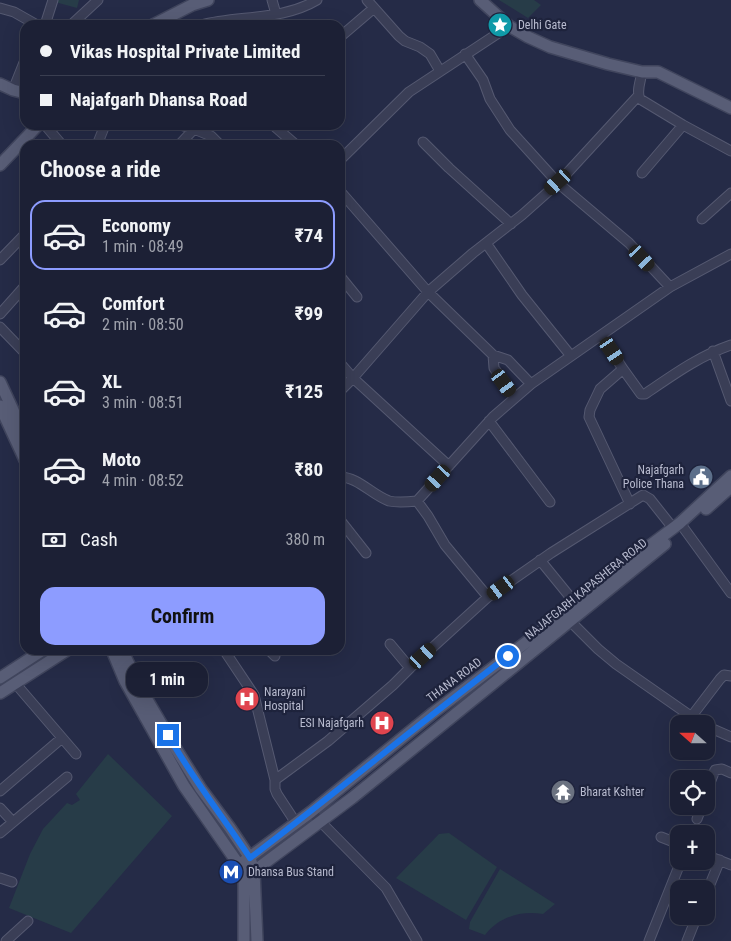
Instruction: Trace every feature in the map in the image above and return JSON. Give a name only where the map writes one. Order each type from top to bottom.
[{"type":"main road","points":[[162,20],[192,4],[208,0]]},
{"type":"main road","points":[[480,0],[509,26],[528,37],[572,55],[642,72],[658,72],[731,108]]},
{"type":"main road","points":[[0,84],[19,92]]},
{"type":"main road","points":[[24,140],[33,130]]},
{"type":"main road","points":[[0,165],[20,144]]},
{"type":"main road","points":[[0,382],[20,425]]},
{"type":"main road","points":[[0,406],[20,449]]},
{"type":"main road","name":"THANA ROAD","points":[[244,870],[250,858],[311,812],[433,713],[575,603],[679,527],[731,476]]},
{"type":"main road","name":"NAJAFGARH KAPASHERA ROAD","points":[[244,870],[322,822],[570,621],[679,527],[731,487]]},
{"type":"main road","points":[[0,678],[35,655]]},
{"type":"main road","points":[[0,693],[59,655]]},
{"type":"main road","points":[[114,655],[124,681],[184,786],[244,870],[256,941]]},
{"type":"main road","points":[[124,655],[142,691],[176,750],[250,858]]},
{"type":"main road","points":[[244,870],[244,941]]},
{"type":"street","points":[[46,20],[54,0]]},
{"type":"street","points":[[76,20],[98,0]]},
{"type":"street","points":[[272,0],[276,14]]},
{"type":"street","points":[[235,20],[294,10],[317,0]]},
{"type":"street","points":[[367,0],[399,36],[406,41],[420,46],[430,54],[440,71]]},
{"type":"street","points":[[0,8],[14,12],[28,20]]},
{"type":"street","points":[[345,33],[374,8]]},
{"type":"street","points":[[345,155],[410,92],[509,26]]},
{"type":"street","points":[[465,54],[483,80],[490,99],[506,126],[558,182],[629,243],[670,287]]},
{"type":"street","points":[[345,386],[428,292],[473,253],[511,224],[558,182],[638,96],[642,72]]},
{"type":"street","points":[[638,96],[683,125],[731,150]]},
{"type":"street","points":[[642,173],[683,125]]},
{"type":"street","points":[[49,130],[58,140]]},
{"type":"street","points":[[183,140],[193,130]]},
{"type":"street","points":[[196,130],[211,136],[215,140]]},
{"type":"street","points":[[279,130],[290,140]]},
{"type":"street","points":[[423,142],[511,224]]},
{"type":"street","points":[[702,219],[731,193]]},
{"type":"street","points":[[345,197],[428,292],[493,355],[508,360],[531,384]]},
{"type":"street","points":[[0,260],[20,239]]},
{"type":"street","points":[[486,243],[522,295],[571,356]]},
{"type":"street","points":[[345,478],[357,482],[391,501],[417,501],[489,420],[531,384],[670,287],[731,254]]},
{"type":"street","points":[[345,282],[357,297]]},
{"type":"street","points":[[0,314],[20,292]]},
{"type":"street","points":[[0,327],[20,348]]},
{"type":"street","points":[[601,335],[641,394],[645,394],[686,366],[713,351],[731,345]]},
{"type":"street","points":[[713,351],[731,401]]},
{"type":"street","points":[[493,355],[494,368],[515,397]]},
{"type":"street","points":[[345,369],[449,466]]},
{"type":"street","points":[[623,369],[600,389],[590,410],[589,418],[630,504]]},
{"type":"street","points":[[489,420],[550,502]]},
{"type":"street","points":[[275,780],[328,741],[392,686],[488,597],[540,560],[643,495],[647,496],[679,527],[730,591]]},
{"type":"street","points":[[417,501],[449,550],[488,597]]},
{"type":"street","points":[[345,526],[366,553]]},
{"type":"street","points":[[540,560],[575,603]]},
{"type":"street","points":[[570,621],[616,664],[688,715]]},
{"type":"street","points":[[390,644],[410,668]]},
{"type":"street","points":[[228,655],[254,695],[275,780],[275,789],[296,823]]},
{"type":"street","points":[[693,715],[720,679],[724,675],[731,676]]},
{"type":"street","points":[[15,683],[76,754]]},
{"type":"street","points":[[715,730],[731,737]]},
{"type":"street","points":[[0,791],[62,738]]},
{"type":"street","points":[[715,770],[722,769],[731,773]]},
{"type":"street","points":[[0,833],[66,777]]},
{"type":"street","points":[[0,808],[13,822]]},
{"type":"street","points":[[311,812],[386,888],[417,941]]},
{"type":"street","points":[[697,819],[699,815]]},
{"type":"street","points":[[661,837],[670,840]]},
{"type":"street","points":[[715,858],[731,864]]},
{"type":"street","points":[[712,880],[720,860]]},
{"type":"street","points":[[649,941],[678,870]]},
{"type":"street","points":[[0,878],[12,882]]},
{"type":"street","points":[[6,941],[28,921]]},
{"type":"street","points":[[687,941],[693,925]]},
{"type":"shaded area","points":[[56,0],[79,0],[77,8],[55,2]]},
{"type":"shaded area","points":[[499,0],[534,0],[541,5],[528,18]]},
{"type":"shaded area","points":[[108,754],[172,816],[71,933],[9,908],[30,854],[43,829],[67,803],[72,805],[80,800],[76,794]]},
{"type":"shaded area","points":[[449,833],[497,867],[466,920],[396,878],[439,834]]},
{"type":"shaded area","points":[[500,869],[555,904],[543,914],[519,914],[504,919],[485,935],[469,929],[470,922]]},
{"type":"place","name":"Delhi Gate","points":[[500,25]]},
{"type":"place","name":"Najafgarh Police Thana","points":[[701,477]]},
{"type":"place","name":"Narayani Hospital","points":[[247,699]]},
{"type":"place","name":"ESI Najafgarh","points":[[382,723]]},
{"type":"place","name":"Bharat Kshter","points":[[563,792]]},
{"type":"place","name":"Dhansa Bus Stand","points":[[231,872]]},
{"type":"route","points":[[168,735],[201,789],[250,858],[508,656]]}]
